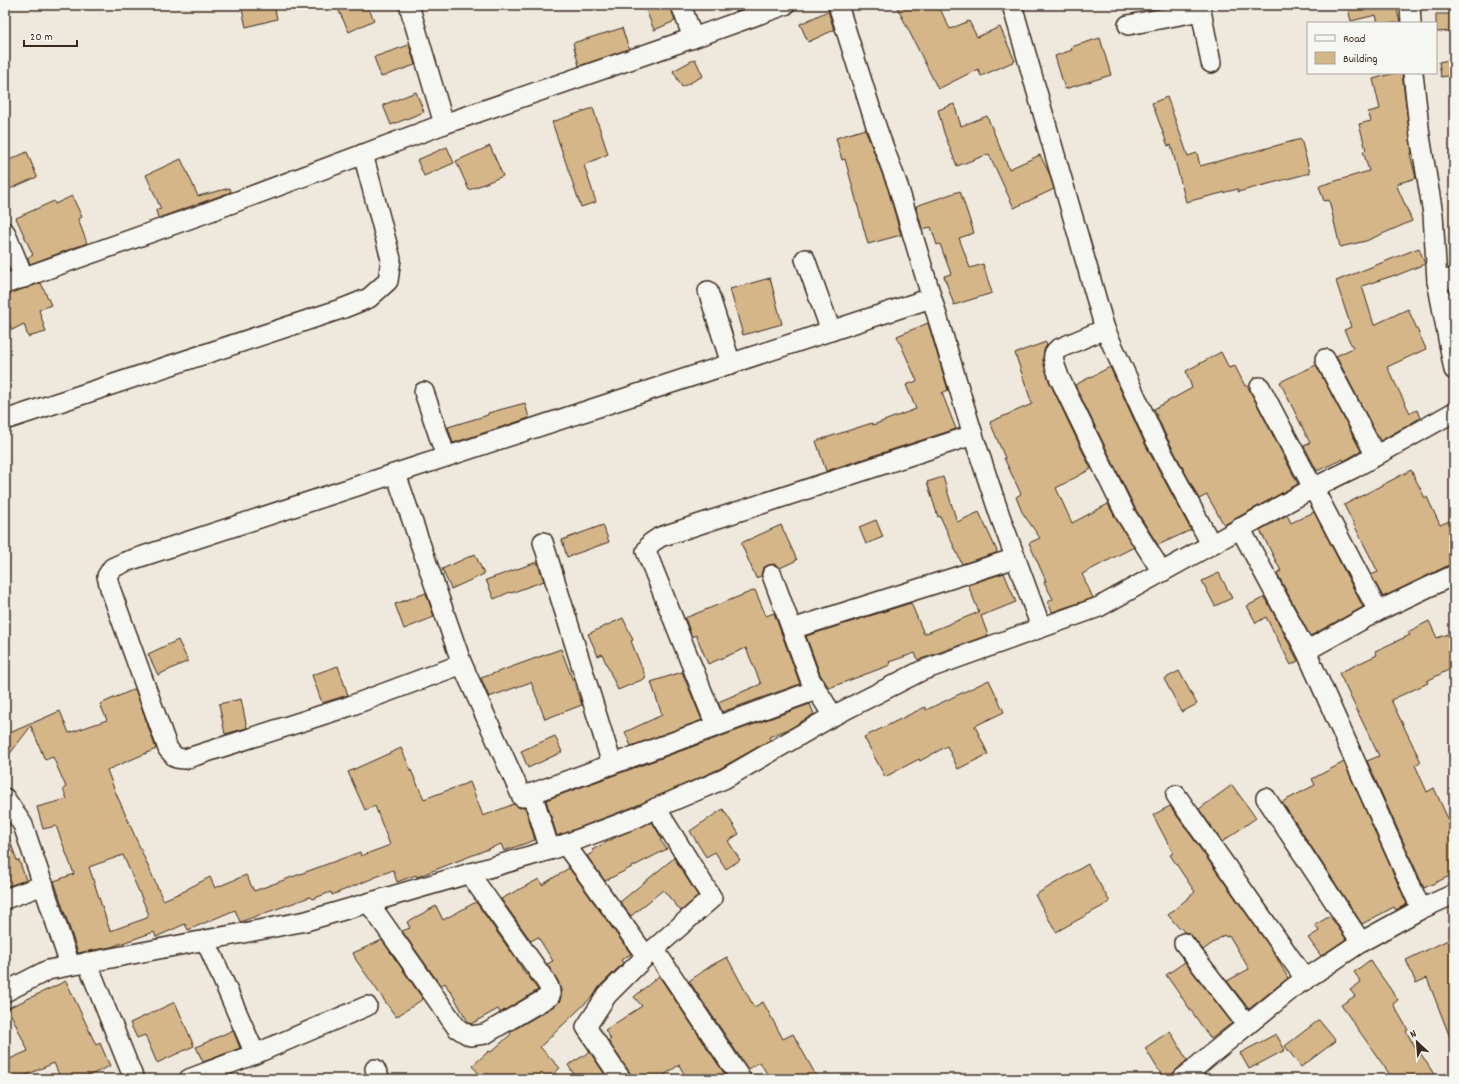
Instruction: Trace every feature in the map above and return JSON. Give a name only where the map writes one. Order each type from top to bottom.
[{"type":"street","points":[[409,5],[444,124]]},
{"type":"street","points":[[681,5],[693,38]]},
{"type":"street","points":[[5,284],[444,124],[785,5]]},
{"type":"street","points":[[838,5],[877,129],[898,186],[973,435],[1041,627]]},
{"type":"street","points":[[1012,5],[1105,329],[1155,439],[1211,544]]},
{"type":"street","points":[[1128,25],[1201,8],[1211,63]]},
{"type":"street","points":[[1413,74],[1420,136],[1445,279],[1454,370]]},
{"type":"street","points":[[5,420],[344,308],[369,298],[388,281],[391,259],[364,154]]},
{"type":"street","points":[[5,232],[24,278]]},
{"type":"street","points":[[805,259],[831,331]]},
{"type":"street","points":[[708,291],[731,364]]},
{"type":"street","points":[[462,664],[339,710],[185,759],[176,758],[168,749],[107,576],[112,568],[125,562],[931,298]]},
{"type":"street","points":[[1105,329],[1058,349],[1054,352],[1053,357],[1059,377],[1126,515],[1162,572]]},
{"type":"street","points":[[1325,359],[1376,456]]},
{"type":"street","points":[[1260,388],[1378,611]]},
{"type":"street","points":[[424,392],[446,457]]},
{"type":"street","points":[[5,992],[48,970],[306,921],[558,847],[638,817],[724,779],[833,716],[921,671],[1099,607],[1240,528],[1313,488],[1354,468],[1454,412]]},
{"type":"street","points":[[716,726],[646,551],[650,543],[660,537],[973,435]]},
{"type":"street","points":[[396,474],[462,664],[522,797],[816,690]]},
{"type":"street","points":[[1240,528],[1306,651],[1421,909]]},
{"type":"street","points":[[543,542],[612,764]]},
{"type":"street","points":[[792,629],[1016,558]]},
{"type":"street","points":[[772,575],[810,679],[833,716]]},
{"type":"street","points":[[1306,651],[1378,611],[1454,575]]},
{"type":"street","points":[[532,793],[558,847],[650,953],[741,1079]]},
{"type":"street","points":[[1176,795],[1306,980]]},
{"type":"street","points":[[5,798],[23,825],[44,885],[134,1079]]},
{"type":"street","points":[[1266,798],[1361,942]]},
{"type":"street","points":[[621,1079],[586,1027],[607,995],[650,953],[712,898],[656,808]]},
{"type":"street","points":[[369,903],[457,1028],[470,1036],[484,1034],[550,996],[550,988],[469,873]]},
{"type":"street","points":[[5,899],[44,885]]},
{"type":"street","points":[[1182,1079],[1247,1025],[1306,980],[1361,942],[1421,909],[1454,894]]},
{"type":"street","points":[[206,941],[255,1054]]},
{"type":"street","points":[[1184,942],[1247,1025]]},
{"type":"street","points":[[189,1079],[255,1054],[367,1006]]},
{"type":"building","points":[[241,5],[274,5],[277,19],[246,27]]},
{"type":"building","points":[[336,5],[367,5],[374,20],[349,32]]},
{"type":"building","points":[[658,5],[670,5],[675,21],[654,30],[646,10]]},
{"type":"building","points":[[896,5],[938,5],[950,29],[969,21],[977,37],[1000,27],[1015,61],[981,76],[978,69],[938,89]]},
{"type":"building","points":[[1347,5],[1396,5],[1400,22],[1378,22],[1376,15],[1351,21]]},
{"type":"building","points":[[828,11],[834,30],[808,42],[800,24]]},
{"type":"building","points":[[1436,14],[1454,14],[1454,31],[1437,32]]},
{"type":"building","points":[[622,28],[629,49],[579,66],[573,43]]},
{"type":"building","points":[[1100,38],[1111,75],[1065,89],[1055,56],[1072,50],[1071,47]]},
{"type":"building","points":[[409,45],[415,65],[381,77],[374,57]]},
{"type":"building","points":[[695,59],[703,76],[682,87],[673,71]]},
{"type":"building","points":[[1454,59],[1454,75],[1441,77],[1439,62]]},
{"type":"building","points":[[1391,74],[1402,74],[1412,154],[1410,154],[1416,178],[1396,184],[1412,221],[1366,241],[1340,247],[1329,200],[1324,201],[1319,186],[1369,171],[1363,151],[1366,150],[1359,124],[1371,121],[1368,112],[1380,109],[1373,79]]},
{"type":"building","points":[[416,92],[424,112],[391,125],[383,105]]},
{"type":"building","points":[[1167,97],[1188,156],[1197,153],[1200,166],[1301,139],[1310,173],[1238,192],[1238,189],[1186,202],[1171,145],[1168,146],[1152,103]]},
{"type":"building","points":[[954,104],[961,126],[987,116],[1009,169],[1040,155],[1049,173],[1054,189],[1014,208],[989,154],[957,166],[944,133],[938,110]]},
{"type":"building","points":[[593,108],[608,154],[584,165],[596,202],[581,207],[552,122]]},
{"type":"building","points":[[865,129],[888,189],[901,235],[868,244],[845,159],[842,160],[836,138]]},
{"type":"building","points":[[490,146],[503,176],[469,190],[456,161]]},
{"type":"building","points":[[447,147],[454,163],[424,176],[417,160]]},
{"type":"building","points":[[27,152],[37,177],[5,191],[5,162]]},
{"type":"building","points":[[181,159],[198,196],[230,188],[231,192],[158,218],[156,210],[161,209],[146,175]]},
{"type":"building","points":[[960,191],[974,233],[959,238],[970,268],[983,264],[992,293],[954,305],[944,276],[951,274],[940,244],[937,245],[931,227],[922,229],[916,206]]},
{"type":"building","points":[[72,196],[82,217],[78,219],[87,243],[30,264],[27,258],[33,255],[16,218],[54,201],[55,204]]},
{"type":"building","points":[[1419,248],[1425,264],[1395,276],[1362,286],[1374,325],[1408,309],[1426,349],[1387,367],[1410,413],[1417,410],[1420,418],[1380,441],[1336,356],[1353,348],[1344,330],[1351,327],[1336,281]]},
{"type":"building","points":[[770,278],[782,324],[743,335],[730,289]]},
{"type":"building","points":[[41,283],[51,305],[39,310],[46,332],[28,337],[24,324],[12,330],[5,314],[5,295]]},
{"type":"building","points":[[928,323],[948,390],[942,393],[956,429],[826,471],[816,441],[872,423],[873,425],[916,409],[906,385],[917,381],[897,336]]},
{"type":"building","points":[[1046,342],[1047,345],[1044,351],[1043,360],[1049,381],[1091,469],[1056,488],[1072,523],[1108,504],[1134,547],[1082,574],[1093,598],[1052,612],[1048,602],[1053,599],[1044,582],[1046,581],[1029,543],[1040,538],[1022,512],[1016,497],[1021,494],[1004,458],[990,422],[1032,404],[1015,353]]},
{"type":"building","points":[[1221,352],[1229,368],[1235,366],[1245,386],[1247,385],[1298,484],[1224,525],[1207,495],[1199,499],[1165,434],[1154,409],[1192,388],[1186,371]]},
{"type":"building","points":[[1316,365],[1361,451],[1344,461],[1343,459],[1317,471],[1304,446],[1310,443],[1280,382]]},
{"type":"building","points":[[1110,367],[1145,444],[1191,530],[1158,545],[1136,510],[1075,385]]},
{"type":"building","points":[[525,403],[529,418],[453,443],[448,427],[488,415],[488,413]]},
{"type":"building","points":[[1411,470],[1425,498],[1427,497],[1440,525],[1454,519],[1454,564],[1449,565],[1383,597],[1371,575],[1378,572],[1344,505]]},
{"type":"building","points":[[943,477],[957,522],[979,512],[997,551],[996,553],[962,564],[940,516],[938,517],[927,482]]},
{"type":"building","points":[[1314,512],[1363,607],[1310,636],[1277,573],[1281,571],[1260,530],[1287,515],[1291,523]]},
{"type":"building","points":[[876,520],[883,537],[866,544],[859,527]]},
{"type":"building","points":[[603,525],[609,542],[567,557],[562,540]]},
{"type":"building","points":[[781,525],[797,560],[780,568],[774,564],[768,565],[763,568],[761,576],[756,578],[741,543]]},
{"type":"building","points":[[475,554],[484,574],[451,589],[442,569]]},
{"type":"building","points":[[537,562],[544,581],[494,599],[486,580]]},
{"type":"building","points":[[1004,573],[1016,602],[981,616],[988,635],[918,660],[915,653],[889,662],[890,665],[829,688],[820,674],[806,636],[911,603],[924,634],[979,612],[968,585]]},
{"type":"building","points":[[1219,573],[1232,598],[1215,606],[1202,581]]},
{"type":"building","points":[[755,590],[766,616],[774,613],[800,684],[722,712],[718,702],[761,684],[746,648],[708,664],[696,635],[692,637],[685,618]]},
{"type":"building","points":[[426,593],[434,617],[404,629],[395,604]]},
{"type":"building","points":[[1265,597],[1298,661],[1291,665],[1266,617],[1256,623],[1247,606]]},
{"type":"building","points":[[623,618],[633,640],[631,641],[646,678],[618,690],[602,654],[598,656],[588,634]]},
{"type":"building","points":[[1429,621],[1437,638],[1454,632],[1454,667],[1427,681],[1428,683],[1391,700],[1421,762],[1415,765],[1427,792],[1434,788],[1454,832],[1454,874],[1424,888],[1367,761],[1379,756],[1339,673],[1377,655],[1375,651],[1410,635],[1408,632]]},
{"type":"building","points":[[178,640],[188,661],[158,675],[148,654]]},
{"type":"building","points":[[561,649],[582,705],[545,719],[531,682],[489,697],[481,678]]},
{"type":"building","points":[[338,666],[348,695],[322,703],[312,675]]},
{"type":"building","points":[[1179,671],[1197,704],[1182,712],[1164,679]]},
{"type":"building","points":[[682,672],[702,720],[631,746],[625,732],[662,715],[651,682]]},
{"type":"building","points":[[989,680],[1004,712],[975,726],[988,754],[958,769],[947,746],[920,761],[919,759],[885,777],[864,737],[925,707],[926,710]]},
{"type":"building","points":[[135,689],[156,749],[107,770],[163,900],[187,890],[210,877],[215,888],[246,875],[254,891],[360,852],[361,856],[390,845],[375,806],[365,810],[348,772],[401,748],[424,799],[470,782],[483,816],[514,804],[520,808],[525,807],[535,840],[504,851],[501,844],[417,877],[416,875],[397,882],[393,870],[332,895],[331,892],[312,899],[310,897],[240,922],[235,910],[188,930],[185,924],[156,937],[154,932],[111,947],[78,953],[54,881],[74,874],[56,826],[43,829],[37,807],[67,799],[63,789],[66,787],[53,757],[45,760],[31,726],[5,760],[5,735],[60,711],[69,733],[107,720],[100,704]],"holes":[[[123,855],[149,915],[147,918],[110,931],[89,867]]]},
{"type":"building","points":[[241,699],[247,728],[225,734],[219,704]]},
{"type":"building","points":[[810,704],[814,714],[791,728],[769,737],[770,740],[719,769],[638,805],[557,836],[546,800]]},
{"type":"building","points":[[555,736],[562,752],[528,768],[521,751]]},
{"type":"building","points":[[1344,762],[1407,904],[1396,910],[1394,907],[1362,924],[1282,802],[1315,785],[1312,779]]},
{"type":"building","points":[[1232,785],[1256,818],[1222,842],[1199,809]]},
{"type":"building","points":[[1170,806],[1274,953],[1288,978],[1249,1009],[1227,981],[1249,969],[1229,935],[1226,937],[1224,935],[1203,950],[1189,933],[1184,932],[1180,927],[1179,928],[1168,915],[1195,892],[1170,855],[1173,853],[1153,815]]},
{"type":"building","points":[[723,809],[739,834],[728,841],[740,860],[726,869],[715,852],[706,857],[690,831]]},
{"type":"building","points":[[652,822],[662,839],[660,840],[667,849],[605,881],[587,856],[594,852],[592,850],[618,836]]},
{"type":"building","points":[[7,832],[17,861],[19,860],[26,880],[5,887],[5,833]]},
{"type":"building","points":[[674,858],[698,896],[681,911],[663,890],[631,916],[620,902]]},
{"type":"building","points":[[1088,864],[1110,902],[1056,932],[1035,895]]},
{"type":"building","points":[[569,868],[631,954],[621,960],[623,963],[599,987],[595,994],[540,1047],[560,1068],[548,1079],[484,1079],[472,1066],[489,1051],[491,1052],[511,1034],[510,1032],[556,1005],[560,1001],[561,997],[561,989],[558,981],[547,964],[553,961],[538,937],[531,941],[501,899],[539,879],[542,885]]},
{"type":"building","points":[[476,902],[538,990],[500,1013],[498,1009],[471,1024],[468,1022],[445,983],[441,986],[402,931],[410,928],[407,922],[436,906],[443,920]]},
{"type":"building","points":[[1330,916],[1346,939],[1321,956],[1308,938],[1319,931],[1315,925]]},
{"type":"building","points":[[1450,939],[1454,947],[1454,1045],[1427,978],[1416,983],[1406,960]]},
{"type":"building","points":[[382,940],[423,999],[396,1017],[356,960],[353,953]]},
{"type":"building","points":[[727,957],[754,1007],[763,1002],[783,1039],[793,1034],[818,1079],[770,1079],[760,1062],[748,1069],[689,981],[712,965]]},
{"type":"building","points":[[1370,960],[1398,1000],[1393,1004],[1408,1030],[1406,1031],[1419,1055],[1421,1054],[1437,1079],[1393,1079],[1341,1005],[1355,996],[1350,990],[1361,982],[1354,972]]},
{"type":"building","points":[[1185,962],[1232,1023],[1211,1039],[1166,975]]},
{"type":"building","points":[[659,976],[728,1079],[687,1079],[679,1065],[658,1079],[632,1079],[630,1073],[608,1041],[611,1039],[605,1030],[642,1006],[634,997]]},
{"type":"building","points":[[66,981],[96,1045],[100,1043],[110,1066],[82,1079],[61,1079],[54,1063],[17,1079],[12,1079],[5,1061],[28,1051],[8,1008]]},
{"type":"building","points":[[175,1002],[194,1046],[157,1063],[145,1035],[137,1038],[130,1023]]},
{"type":"building","points":[[1319,1020],[1336,1041],[1301,1067],[1285,1046]]},
{"type":"building","points":[[233,1030],[240,1048],[203,1062],[196,1047]]},
{"type":"building","points":[[1170,1031],[1187,1060],[1175,1071],[1171,1078],[1164,1079],[1145,1048]]},
{"type":"building","points":[[1276,1034],[1285,1050],[1249,1069],[1240,1053]]},
{"type":"building","points":[[590,1052],[608,1079],[577,1079],[568,1065]]}]
